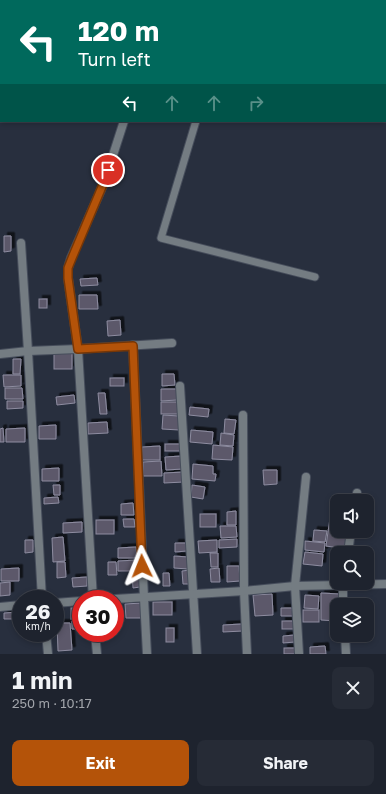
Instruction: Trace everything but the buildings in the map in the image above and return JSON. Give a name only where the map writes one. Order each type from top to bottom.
[{"type":"street","points":[[92,590],[78,349],[68,278],[68,268],[104,182],[124,122]]},
{"type":"street","points":[[21,243],[41,590]]},
{"type":"street","points":[[0,354],[28,351],[172,343]]},
{"type":"street","points":[[133,346],[147,654]]},
{"type":"street","points":[[180,386],[197,654]]},
{"type":"street","points":[[243,415],[244,591],[247,654]]},
{"type":"street","points":[[299,654],[295,586],[306,477]]},
{"type":"street","points":[[374,584],[386,584]]},
{"type":"street","points":[[124,599],[330,585]]},
{"type":"street","points":[[0,607],[12,606]]},
{"type":"street","points":[[47,642],[48,654]]},
{"type":"street","points":[[96,642],[97,654]]},
{"type":"street","points":[[345,642],[346,654]]},
{"type":"lane","points":[[196,122],[161,238],[314,277]]},
{"type":"route","points":[[108,170],[68,268],[68,278],[78,349],[133,346],[142,566]]}]
